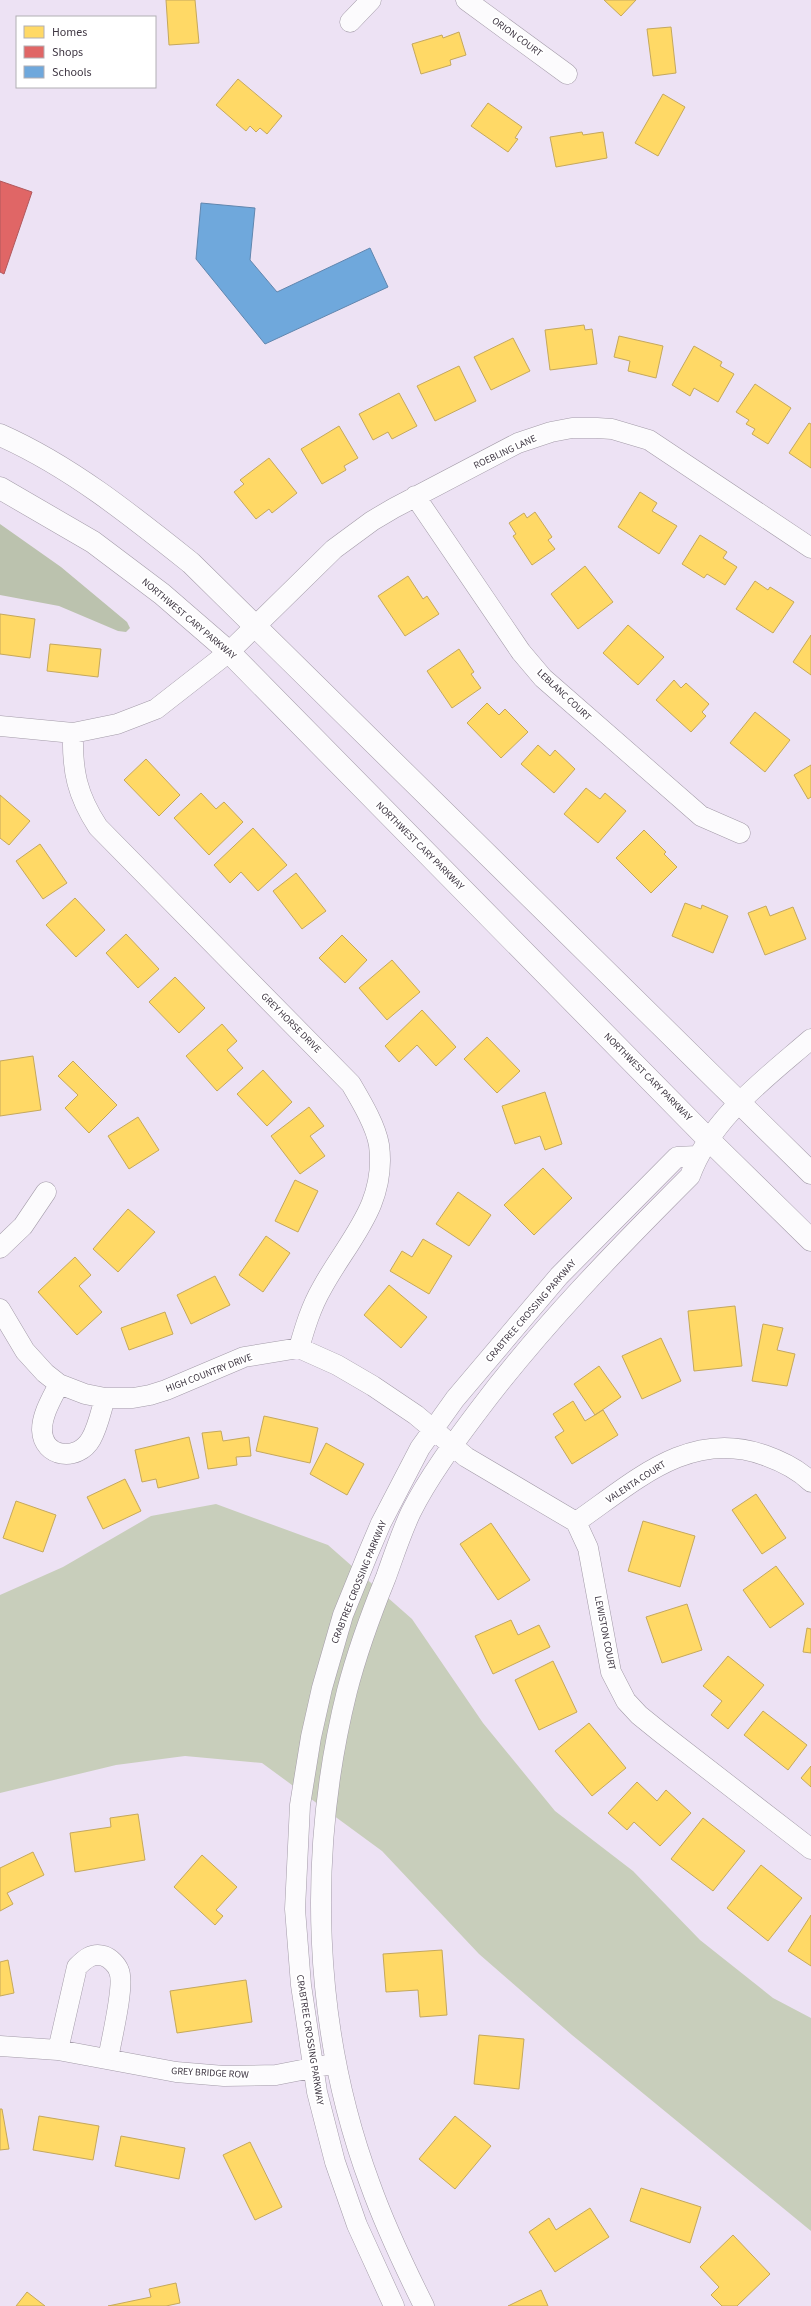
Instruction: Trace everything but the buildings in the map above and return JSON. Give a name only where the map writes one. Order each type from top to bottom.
[{"type":"main road","points":[[0,435],[51,460],[155,534],[191,562],[811,1173]]},
{"type":"main road","name":"NORTHWEST CARY PARKWAY","points":[[0,488],[93,542],[162,594],[229,652],[703,1147],[811,1240]]},
{"type":"street","points":[[350,22],[371,0]]},
{"type":"street","name":"ORION COURT","points":[[466,0],[567,74]]},
{"type":"street","name":"ROEBLING LANE","points":[[229,652],[334,549],[372,521],[415,496],[518,443],[535,437],[572,428],[612,429],[649,440],[811,548]]},
{"type":"street","name":"LEBLANC COURT","points":[[415,496],[521,652],[542,678],[701,816],[740,833]]},
{"type":"street","points":[[0,726],[73,733],[117,724],[156,709],[229,652]]},
{"type":"street","name":"GREY HORSE DRIVE","points":[[73,733],[74,773],[79,793],[98,827],[351,1084],[364,1107],[378,1144],[380,1175],[366,1219],[322,1288],[308,1315],[299,1348]]},
{"type":"street","name":"CRABTREE CROSSING PARKWAY","points":[[424,2306],[387,2230],[369,2182],[344,2101],[327,2002],[321,1903],[324,1829],[331,1771],[347,1691],[371,1612],[412,1511],[452,1446],[534,1339],[690,1176],[703,1147],[740,1102],[811,1039]]},
{"type":"street","name":"CRABTREE CROSSING PARKWAY","points":[[394,2306],[357,2225],[344,2190],[317,2092],[303,2000],[295,1908],[300,1806],[314,1718],[333,1646],[381,1523],[411,1465],[433,1430],[508,1333],[559,1276],[677,1157],[703,1147]]},
{"type":"street","points":[[0,1248],[23,1226],[46,1192]]},
{"type":"street","name":"HIGH COUNTRY DRIVE","points":[[0,1309],[25,1351],[45,1373],[59,1384],[85,1394],[105,1398],[133,1398],[150,1395],[166,1390],[244,1357],[299,1348]]},
{"type":"street","points":[[299,1348],[337,1365],[373,1386],[416,1415],[452,1446],[516,1488],[576,1522]]},
{"type":"street","points":[[59,1384],[46,1411],[42,1431],[48,1445],[58,1454],[70,1455],[82,1451],[91,1439],[105,1398]]},
{"type":"street","name":"VALENTA COURT","points":[[576,1522],[658,1465],[695,1451],[733,1448],[757,1453],[793,1468],[811,1482]]},
{"type":"street","name":"LEWISTON COURT","points":[[576,1522],[588,1548],[611,1672],[626,1701],[639,1715],[660,1732],[811,1849]]},
{"type":"street","points":[[58,2050],[77,1967],[86,1958],[95,1955],[104,1956],[113,1962],[119,1971],[121,1986],[108,2058]]},
{"type":"street","name":"GREY BRIDGE ROW","points":[[0,2046],[58,2050],[108,2058],[176,2072],[224,2076],[276,2074],[337,2063]]},
{"type":"green space","points":[[0,524],[61,567],[127,622],[130,628],[126,632],[118,631],[59,606],[0,595]]},
{"type":"green space","points":[[216,1504],[328,1545],[412,1619],[483,1723],[555,1811],[633,1871],[700,1940],[773,1998],[811,2018],[811,2231],[572,2035],[479,1954],[382,1851],[262,1763],[185,1756],[116,1765],[0,1793],[0,1595],[63,1567],[151,1516]]}]
